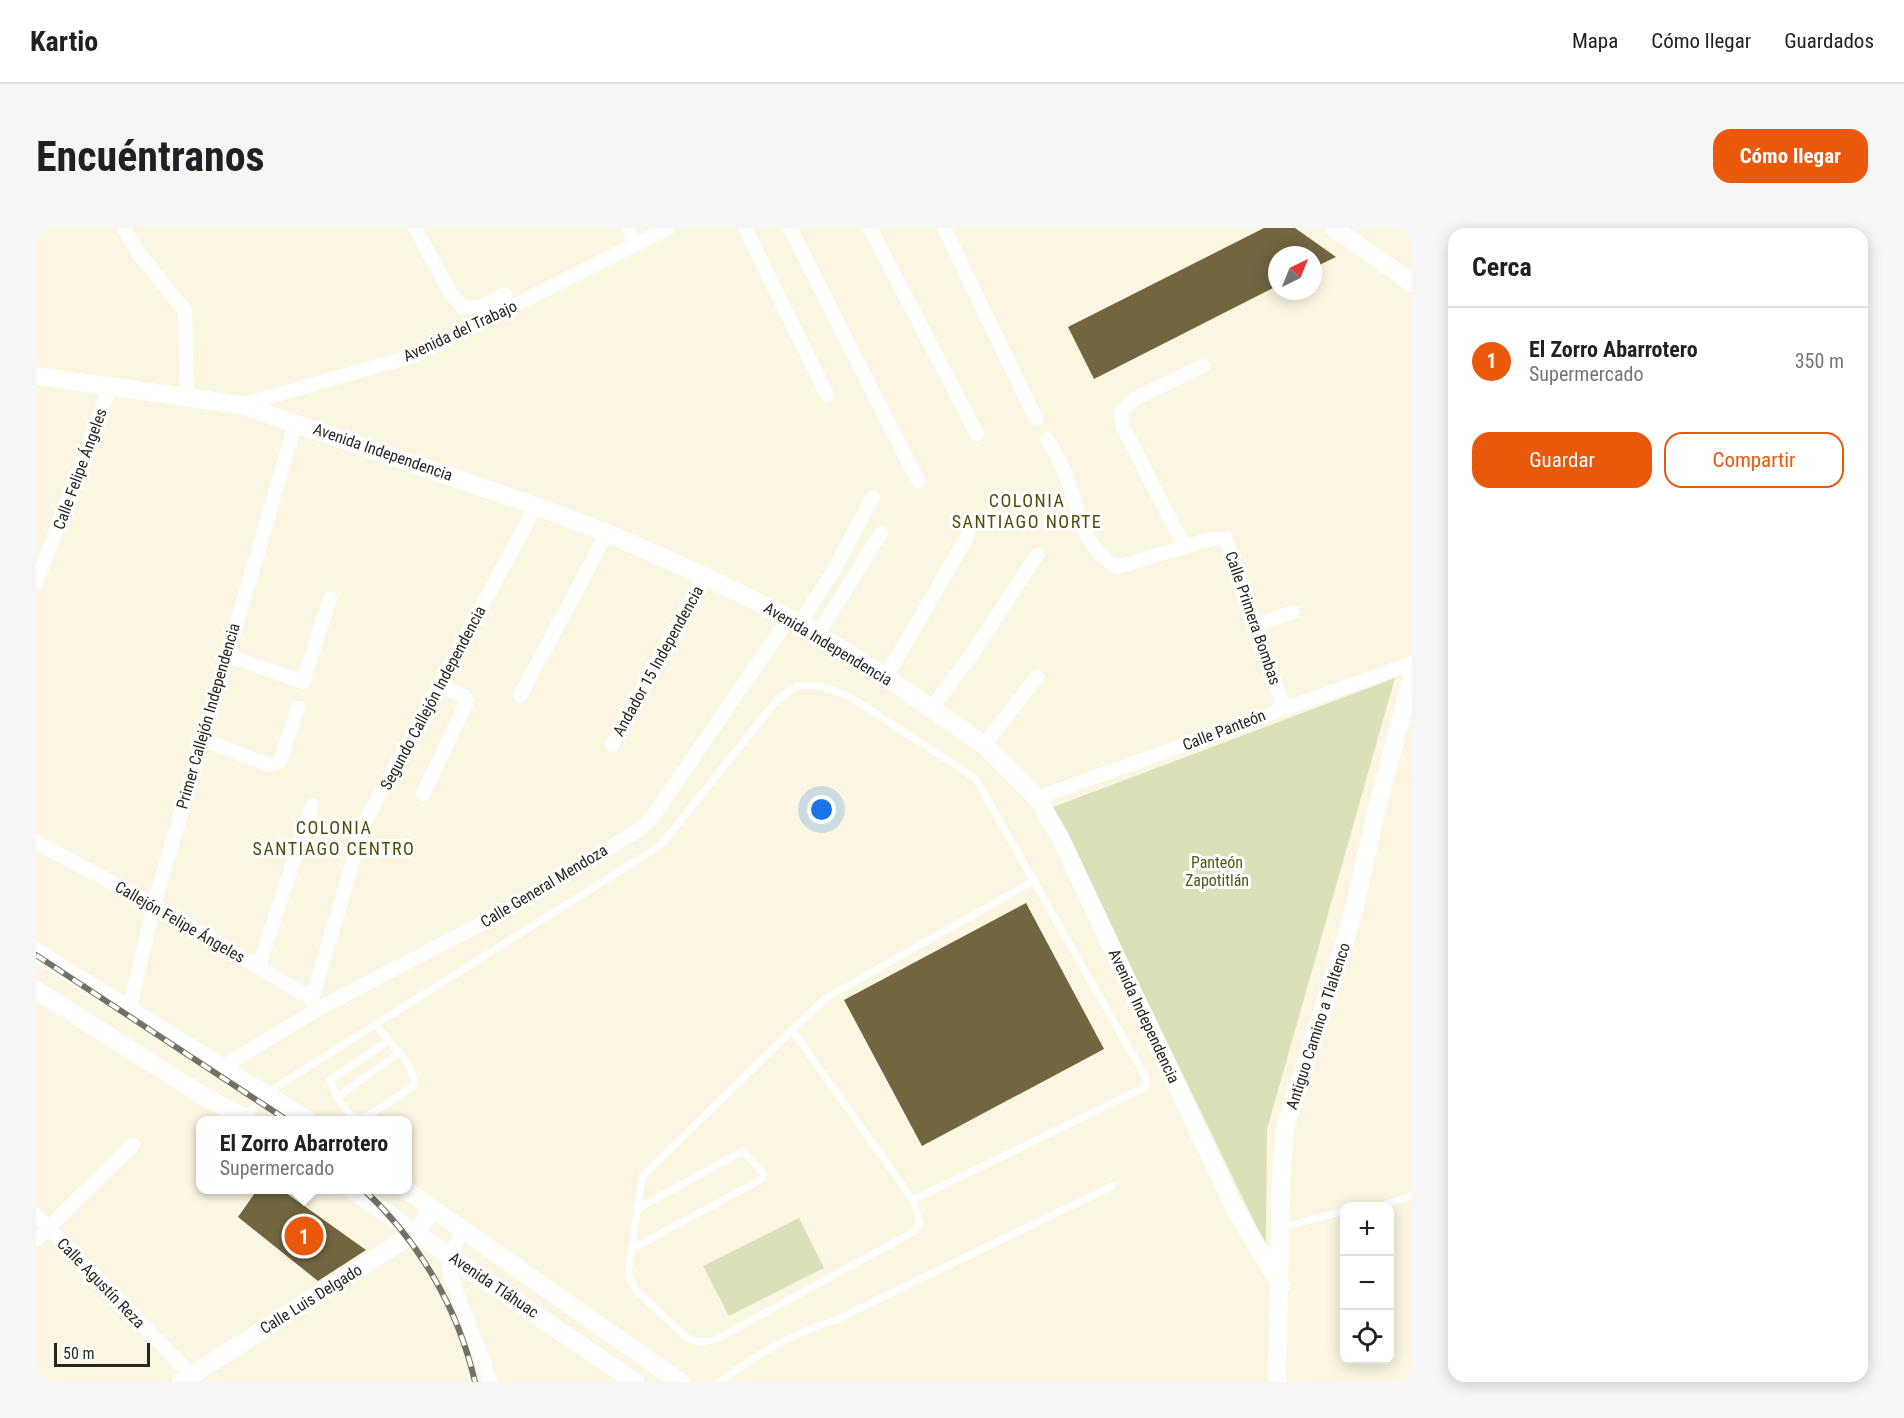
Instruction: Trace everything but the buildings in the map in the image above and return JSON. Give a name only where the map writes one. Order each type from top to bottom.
[{"type":"street","points":[[124,228],[136,250],[185,311],[187,396]]},
{"type":"street","points":[[414,228],[451,294],[463,307],[478,308],[505,294]]},
{"type":"street","points":[[628,228],[635,244]]},
{"type":"street","name":"Avenida del Trabajo","points":[[241,405],[416,355],[668,228]]},
{"type":"street","points":[[745,228],[827,395]]},
{"type":"street","points":[[790,228],[918,481]]},
{"type":"street","points":[[870,228],[977,434]]},
{"type":"street","points":[[944,228],[1036,419]]},
{"type":"street","points":[[1334,228],[1412,283]]},
{"type":"street","points":[[1185,548],[1123,427],[1120,413],[1137,398],[1203,366]]},
{"type":"street","name":"Avenida Independencia","points":[[36,376],[241,405],[296,422],[607,533],[795,620],[886,677],[984,745],[1037,798],[1060,837],[1233,1205],[1281,1286]]},
{"type":"street","name":"Calle Felipe Ángeles","points":[[36,583],[110,388]]},
{"type":"street","name":"Primer Callejón Independencia","points":[[129,1011],[154,905],[201,739],[296,422]]},
{"type":"street","name":"Calle Primera Bombas","points":[[1047,439],[1068,479],[1078,515],[1088,537],[1107,561],[1117,567],[1211,539],[1226,538],[1253,626],[1284,707]]},
{"type":"street","name":"Calle General Mendoza","points":[[221,1068],[315,1004],[509,909],[637,831],[651,819],[795,620],[873,497]]},
{"type":"street","name":"Segundo Callejón Independencia","points":[[315,1004],[364,825],[536,506]]},
{"type":"street","points":[[520,696],[607,533]]},
{"type":"street","points":[[818,634],[881,533]]},
{"type":"street","points":[[886,677],[968,535]]},
{"type":"street","points":[[932,708],[972,654],[1037,555]]},
{"type":"street","name":"Andador 15 Independencia","points":[[612,745],[704,576]]},
{"type":"street","points":[[226,655],[303,682],[330,598]]},
{"type":"street","points":[[1253,626],[1293,612]]},
{"type":"street","name":"Calle Panteón","points":[[1037,798],[1284,707],[1412,663]]},
{"type":"street","points":[[984,745],[1036,677]]},
{"type":"street","name":"Antiguo Camino a Tlaltenco","points":[[1277,1382],[1285,1128],[1352,918],[1376,812],[1412,677]]},
{"type":"street","points":[[423,794],[467,702],[464,696],[438,685]]},
{"type":"street","points":[[201,739],[269,765],[275,764],[280,761],[298,708]]},
{"type":"street","points":[[258,968],[312,806]]},
{"type":"street","name":"Callejón Felipe Ángeles","points":[[36,842],[154,905],[315,1004]]},
{"type":"street","points":[[36,952],[301,1116]]},
{"type":"street","points":[[36,990],[205,1097],[241,1116]]},
{"type":"street","points":[[36,1240],[134,1145]]},
{"type":"street","name":"Avenida Tláhuac","points":[[358,1194],[635,1382]]},
{"type":"street","name":"Avenida Tláhuac","points":[[412,1194],[657,1376],[680,1382]]},
{"type":"street","name":"Calle Luis Delgado","points":[[186,1379],[416,1232],[433,1209]]},
{"type":"street","name":"Calle Agustín Reza","points":[[36,1215],[186,1379]]},
{"type":"street","points":[[462,1231],[450,1256],[448,1269],[491,1382]]},
{"type":"lane","points":[[249,1116],[265,1094],[661,845],[778,699],[797,686],[821,686],[850,697],[975,778],[1146,1078],[1146,1086],[914,1200]]},
{"type":"lane","points":[[792,1030],[914,1200],[920,1222],[915,1231],[715,1340],[699,1342],[687,1338],[636,1290],[628,1275],[642,1177],[792,1030],[826,998],[1035,880]]},
{"type":"lane","points":[[368,1116],[414,1086],[414,1078],[399,1053],[376,1025]]},
{"type":"lane","points":[[353,1116],[337,1097],[330,1080],[388,1041]]},
{"type":"lane","points":[[337,1097],[399,1053]]},
{"type":"lane","points":[[632,1249],[758,1182],[763,1178],[763,1173],[743,1151],[637,1209]]},
{"type":"lane","points":[[720,1382],[779,1341],[846,1315],[1112,1186]]},
{"type":"lane","points":[[1393,1202],[1412,1196]]},
{"type":"lane","points":[[1281,1228],[1340,1212]]},
{"type":"green space","name":"Panteón Zapotitlán","points":[[1395,678],[1267,1129],[1266,1246],[1053,807]]},
{"type":"green space","points":[[799,1218],[824,1268],[729,1316],[703,1266]]},
{"type":"railway","points":[[36,955],[281,1116]]},
{"type":"railway","points":[[368,1194],[402,1231],[434,1277],[458,1328],[475,1382]]},
{"type":"place","name":"El Zorro Abarrotero","points":[[304,1236]]},
{"type":"district","name":"COLONIA SANTIAGO NORTE","points":[[1027,510]]},
{"type":"district","name":"COLONIA SANTIAGO CENTRO","points":[[334,837]]}]
